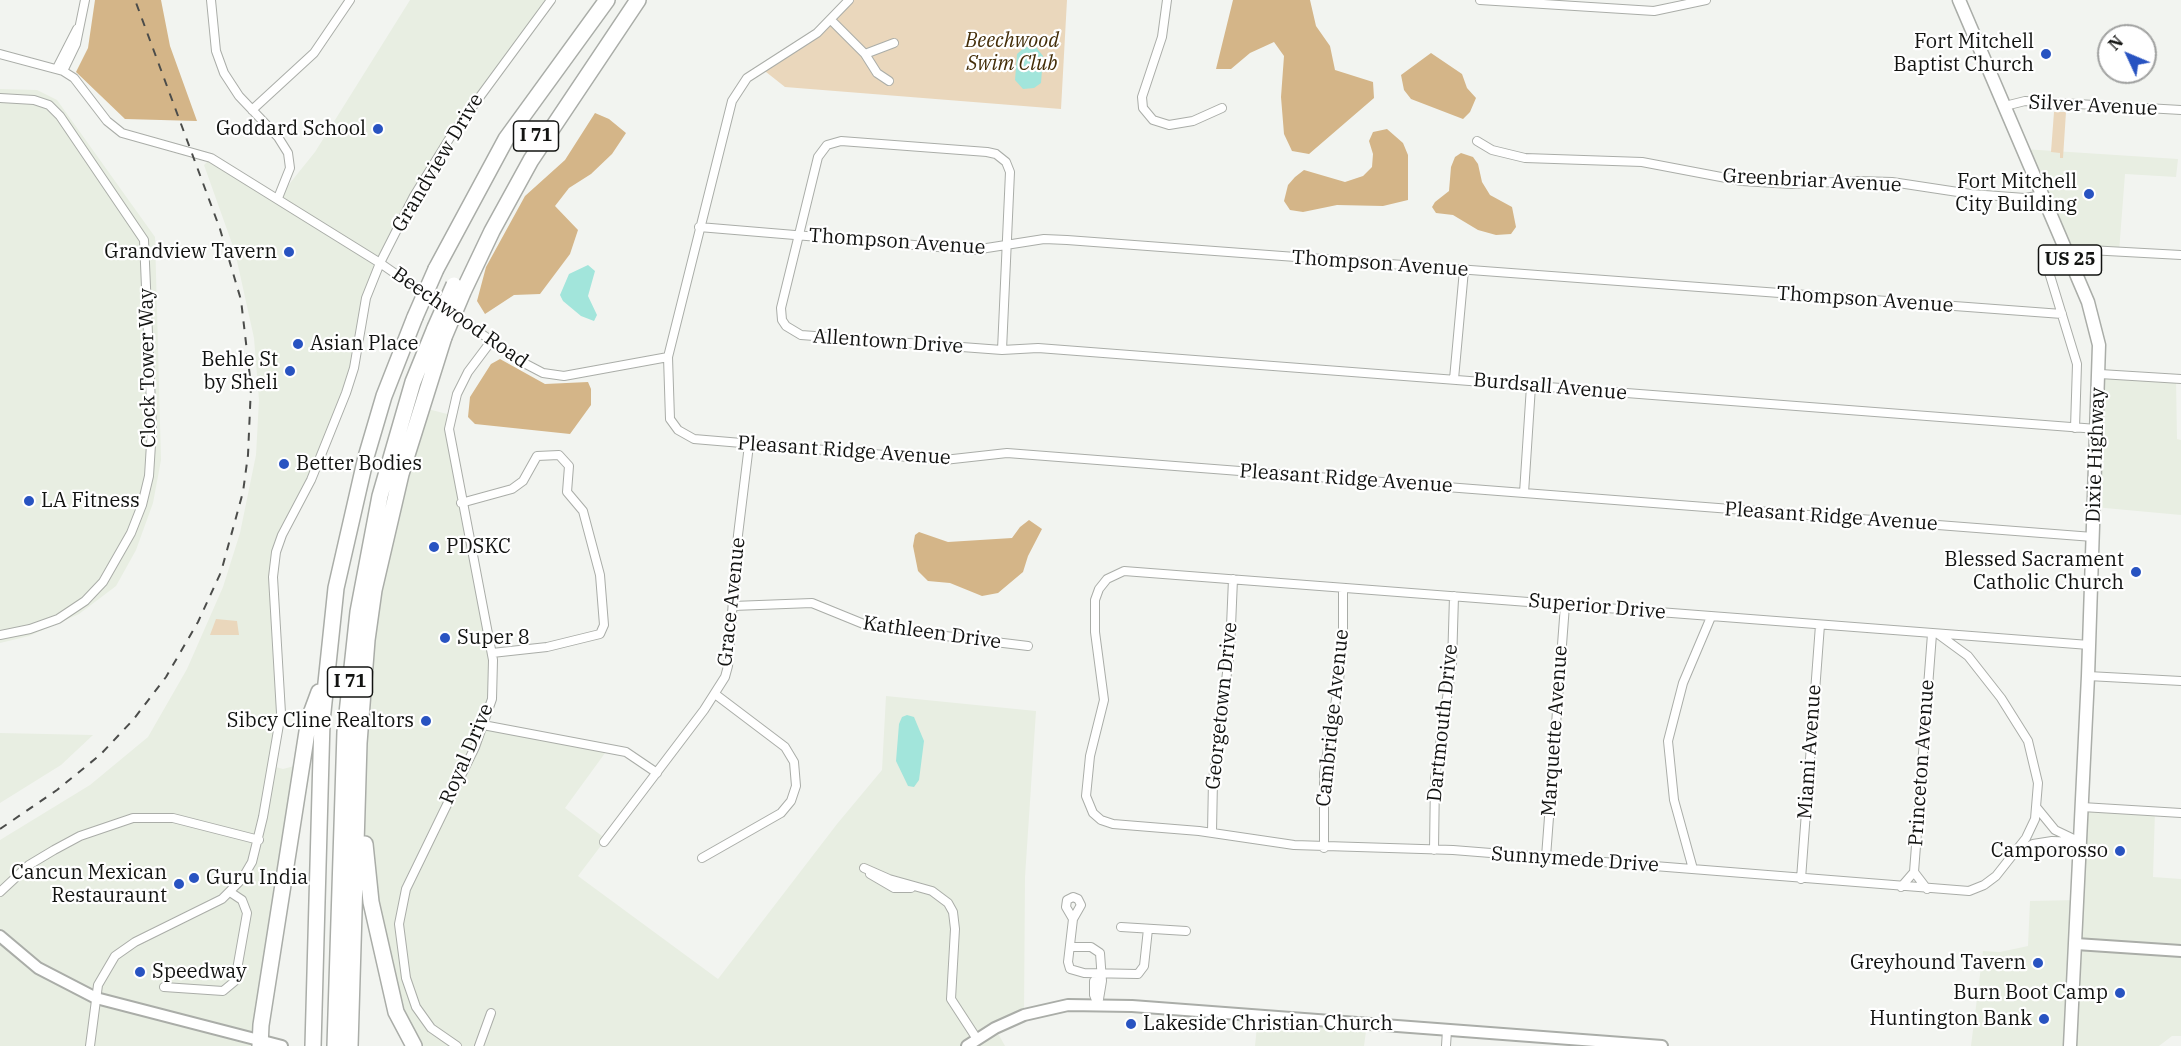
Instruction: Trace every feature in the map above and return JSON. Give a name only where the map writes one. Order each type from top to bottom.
[{"type":"highway","name":"I 71","points":[[314,1046],[322,722],[326,672],[336,588],[363,467],[384,396],[436,269],[506,139],[606,0]]},
{"type":"highway","name":"I 71","points":[[335,1046],[345,732],[358,612],[380,496],[413,382],[440,333],[486,221],[551,111],[636,0]]},
{"type":"highway","points":[[350,1046],[362,698],[372,600],[410,441],[440,333]]},
{"type":"highway","points":[[380,565],[366,727],[365,859],[371,902],[396,1012],[414,1046]]},
{"type":"highway","points":[[260,1043],[309,719],[326,672]]},
{"type":"main road","name":"Dixie Highway","points":[[1959,0],[2094,318],[2099,345],[2100,374],[2088,676],[2070,1046]]},
{"type":"main road","points":[[0,936],[38,968],[96,998],[260,1043],[282,1046]]},
{"type":"main road","points":[[2076,944],[2181,951]]},
{"type":"main road","points":[[967,1046],[995,1028],[1040,1010],[1068,1005],[1098,1005],[1662,1046]]},
{"type":"street","points":[[0,54],[60,70],[80,25],[85,0]]},
{"type":"street","points":[[211,0],[211,19],[219,62],[230,84],[278,137],[288,153],[290,168],[278,198]]},
{"type":"street","points":[[252,110],[314,53],[350,0]]},
{"type":"street","name":"Grandview Drive","points":[[90,1046],[100,978],[121,950],[212,905],[230,892],[248,871],[259,840],[280,713],[273,577],[276,552],[282,535],[311,480],[346,393],[354,368],[366,298],[380,263],[414,196],[451,136],[551,0]]},
{"type":"street","points":[[668,357],[727,113],[736,93],[747,78],[807,40],[831,20],[849,0]]},
{"type":"street","points":[[1167,0],[1162,38],[1142,97],[1143,108],[1153,120],[1163,124],[1193,121],[1222,108]]},
{"type":"street","points":[[1480,0],[1654,11],[1706,0]]},
{"type":"street","points":[[831,20],[865,54],[877,73],[888,81]]},
{"type":"street","points":[[865,54],[894,43]]},
{"type":"street","name":"Beechwood Road","points":[[60,70],[74,78],[107,121],[123,133],[211,158],[380,263],[537,371],[555,376],[668,357]]},
{"type":"street","name":"Clock Tower Way","points":[[0,98],[34,100],[49,105],[60,116],[144,240],[152,428],[148,476],[142,506],[131,533],[103,582],[85,601],[58,619],[30,629],[0,635]]},
{"type":"street","name":"Silver Avenue","points":[[2005,106],[2025,101],[2181,110]]},
{"type":"street","name":"Allentown Drive","points":[[1002,350],[801,335],[792,331],[782,320],[781,308],[818,157],[827,145],[841,141],[996,154],[1006,162],[1010,172],[1006,246]]},
{"type":"street","name":"Greenbriar Avenue","points":[[1477,141],[1492,150],[1525,158],[1642,162],[1742,181],[1791,184],[1880,182],[1971,194],[2025,198],[2043,195]]},
{"type":"street","name":"Thompson Avenue","points":[[699,227],[974,250],[1044,239],[1067,240],[2062,314]]},
{"type":"street","points":[[1002,350],[1006,246]]},
{"type":"street","points":[[2068,255],[2089,250],[2181,255]]},
{"type":"street","points":[[2048,269],[2078,372],[2075,428]]},
{"type":"street","points":[[1454,379],[1464,270]]},
{"type":"street","name":"Royal Drive","points":[[457,1046],[431,1028],[416,1007],[406,978],[399,924],[406,888],[483,725],[492,699],[492,653],[450,442],[451,415],[457,394],[468,372],[492,340]]},
{"type":"street","name":"Burdsall Avenue","points":[[1002,350],[1038,348],[2097,429]]},
{"type":"street","name":"Pleasant Ridge Avenue","points":[[668,357],[668,412],[675,427],[694,439],[944,460],[1007,453],[2093,537]]},
{"type":"street","points":[[2100,374],[2181,379]]},
{"type":"street","points":[[1524,493],[1532,386]]},
{"type":"street","name":"Grace Avenue","points":[[604,842],[716,694],[728,666],[749,445]]},
{"type":"street","points":[[461,503],[505,493],[523,481],[537,456],[559,455],[569,466],[567,492],[584,511],[600,575],[604,625],[600,634],[547,646],[492,653]]},
{"type":"street","name":"Superior Drive","points":[[1093,813],[1086,796],[1086,786],[1090,756],[1103,711],[1104,689],[1095,632],[1095,600],[1099,589],[1107,579],[1124,571],[2089,645]]},
{"type":"street","name":"Georgetown Drive","points":[[1212,832],[1215,750],[1230,650],[1233,579]]},
{"type":"street","name":"Cambridge Avenue","points":[[1323,848],[1324,773],[1340,671],[1343,588]]},
{"type":"street","name":"Dartmouth Drive","points":[[1434,850],[1435,778],[1452,664],[1454,596]]},
{"type":"street","name":"Kathleen Drive","points":[[733,606],[812,603],[871,627],[1028,646]]},
{"type":"street","name":"Marquette Avenue","points":[[1546,857],[1565,605]]},
{"type":"street","points":[[1693,869],[1674,800],[1668,741],[1683,683],[1712,617]]},
{"type":"street","name":"Miami Avenue","points":[[1801,879],[1820,625]]},
{"type":"street","name":"Sunnymede Drive","points":[[1093,813],[1101,820],[1113,824],[1212,832],[1323,848],[1434,850],[1546,857],[1927,889],[1958,891],[1976,889],[1996,876],[2015,854],[2031,828],[2037,808],[2036,768],[2028,741],[2017,722],[1968,656],[1935,634]]},
{"type":"street","name":"Princeton Avenue","points":[[1901,887],[1914,872],[1935,634]]},
{"type":"street","points":[[2088,676],[2181,681]]},
{"type":"street","points":[[702,858],[781,813],[791,801],[796,786],[794,762],[784,747],[716,694]]},
{"type":"street","points":[[483,725],[626,752],[657,773]]},
{"type":"street","points":[[2082,807],[2181,813]]},
{"type":"street","points":[[2037,808],[2055,830],[2080,842]]},
{"type":"street","points":[[0,892],[29,865],[54,850],[80,836],[133,818],[172,818],[259,840]]},
{"type":"street","points":[[2015,854],[2033,844],[2052,840],[2080,842]]},
{"type":"street","points":[[915,888],[894,888],[883,884],[864,868],[915,888],[932,891],[941,897],[953,912],[955,929],[951,999],[977,1039]]},
{"type":"street","points":[[1914,872],[1927,889]]},
{"type":"street","points":[[164,987],[223,991],[230,987],[238,972],[247,913],[242,900],[230,892]]},
{"type":"street","points":[[1073,920],[1068,962],[1070,969],[1076,972],[1138,974],[1144,966],[1148,929]]},
{"type":"street","points":[[1121,927],[1186,931]]},
{"type":"street","points":[[1070,947],[1097,950],[1102,960],[1102,981],[1098,1005]]},
{"type":"street","points":[[479,1046],[491,1013]]},
{"type":"street","points":[[1446,1046],[1447,1030]]},
{"type":"shaded area","points":[[95,0],[161,0],[170,46],[197,121],[125,119],[76,72],[88,48]]},
{"type":"shaded area","points":[[410,0],[551,0],[451,136],[372,279],[346,393],[276,552],[281,705],[272,766],[283,769],[302,764],[260,1046],[0,1046],[0,840],[90,785],[148,737],[187,669],[223,587],[240,533],[256,455],[259,400],[254,338],[235,252],[204,165],[211,158],[278,198],[315,152]]},
{"type":"shaded area","points":[[1233,0],[1310,0],[1316,26],[1330,46],[1335,70],[1373,82],[1374,98],[1309,154],[1292,151],[1284,134],[1281,97],[1284,56],[1274,42],[1250,53],[1231,69],[1216,69]]},
{"type":"shaded area","points":[[1431,53],[1462,74],[1467,88],[1476,98],[1470,112],[1463,119],[1411,99],[1404,90],[1401,75]]},
{"type":"shaded area","points":[[0,89],[37,90],[57,100],[155,237],[161,460],[153,503],[136,550],[116,586],[79,614],[29,636],[0,643]]},
{"type":"shaded area","points":[[595,113],[609,119],[626,133],[612,154],[591,174],[569,188],[555,206],[578,230],[570,254],[540,294],[514,295],[485,314],[477,301],[486,267],[525,196],[565,160]]},
{"type":"shaded area","points":[[1387,129],[1403,143],[1408,155],[1408,200],[1383,206],[1337,205],[1303,212],[1290,210],[1284,201],[1288,185],[1295,177],[1304,170],[1345,182],[1363,176],[1372,167],[1373,154],[1369,141],[1373,132]]},
{"type":"shaded area","points":[[2023,149],[2178,159],[2176,177],[2125,174],[2119,252],[2089,250],[2068,255]]},
{"type":"shaded area","points":[[1461,153],[1473,157],[1478,164],[1482,182],[1490,195],[1512,207],[1516,227],[1511,234],[1496,235],[1478,230],[1453,215],[1436,213],[1432,207],[1449,191],[1451,167],[1455,157]]},
{"type":"shaded area","points":[[500,359],[545,384],[588,382],[591,389],[591,405],[570,434],[475,424],[468,417],[470,397],[491,364]]},
{"type":"shaded area","points":[[2100,374],[2176,378],[2177,439],[2181,440],[2181,515],[2094,507]]},
{"type":"shaded area","points":[[420,407],[451,415],[449,429],[494,674],[484,725],[608,749],[565,808],[606,839],[578,876],[718,979],[837,824],[882,770],[886,696],[1036,711],[1025,877],[1024,1015],[995,1028],[1005,1046],[414,1046],[407,1036],[365,859],[364,833],[366,737],[378,591]]},
{"type":"shaded area","points":[[1029,520],[1042,529],[1028,556],[1023,572],[998,593],[982,596],[950,583],[928,581],[918,571],[913,546],[915,535],[919,532],[948,542],[1012,538]]},
{"type":"shaded area","points":[[0,733],[93,735],[61,765],[0,803]]},
{"type":"shaded area","points":[[2082,807],[2155,811],[2153,877],[2181,879],[2181,1036],[2172,1036],[2159,1046],[1971,1046],[1983,951],[2000,952],[2028,946],[2030,901],[2078,900]]},
{"type":"shaded area","points":[[1258,1016],[1367,1024],[1364,1046],[1255,1046]]},
{"type":"green space","name":"Beechwood Swim Club","points":[[849,0],[1067,0],[1061,109],[785,87],[761,68],[807,40]]},
{"type":"green space","points":[[2054,112],[2066,112],[2063,158],[2060,158],[2060,153],[2051,152]]},
{"type":"green space","points":[[216,619],[237,621],[239,635],[210,635]]},
{"type":"water","points":[[1025,47],[1036,47],[1043,56],[1041,83],[1034,88],[1023,89],[1015,80],[1017,54]]},
{"type":"water","points":[[588,265],[595,271],[588,296],[597,315],[594,321],[581,316],[563,301],[560,295],[569,274]]},
{"type":"water","points":[[907,715],[914,717],[924,741],[919,780],[914,787],[908,786],[896,761],[899,724],[902,717]]},
{"type":"railway","points":[[0,829],[57,790],[100,755],[133,720],[166,677],[198,622],[221,572],[243,492],[248,455],[251,386],[241,300],[220,229],[135,0]]},
{"type":"place","name":"Fort Mitchell Baptist Church","points":[[2046,54]]},
{"type":"place","name":"Goddard School","points":[[378,129]]},
{"type":"place","name":"Fort Mitchell City Building","points":[[2089,194]]},
{"type":"place","name":"Grandview Tavern","points":[[289,252]]},
{"type":"place","name":"Asian Place","points":[[298,344]]},
{"type":"place","name":"Behle St by Sheli","points":[[290,371]]},
{"type":"place","name":"Better Bodies","points":[[284,464]]},
{"type":"place","name":"LA Fitness","points":[[29,501]]},
{"type":"place","name":"PDSKC","points":[[434,547]]},
{"type":"place","name":"Blessed Sacrament Catholic Church","points":[[2136,572]]},
{"type":"place","name":"Super 8","points":[[445,638]]},
{"type":"place","name":"Sibcy Cline Realtors","points":[[426,721]]},
{"type":"place","name":"Camporosso","points":[[2120,851]]},
{"type":"place","name":"Guru India","points":[[194,878]]},
{"type":"place","name":"Cancun Mexican Restauraunt","points":[[179,884]]},
{"type":"place","name":"Greyhound Tavern","points":[[2038,963]]},
{"type":"place","name":"Speedway","points":[[140,972]]},
{"type":"place","name":"Burn Boot Camp","points":[[2120,993]]},
{"type":"place","name":"Huntington Bank","points":[[2044,1019]]},
{"type":"place","name":"Lakeside Christian Church","points":[[1131,1024]]}]
